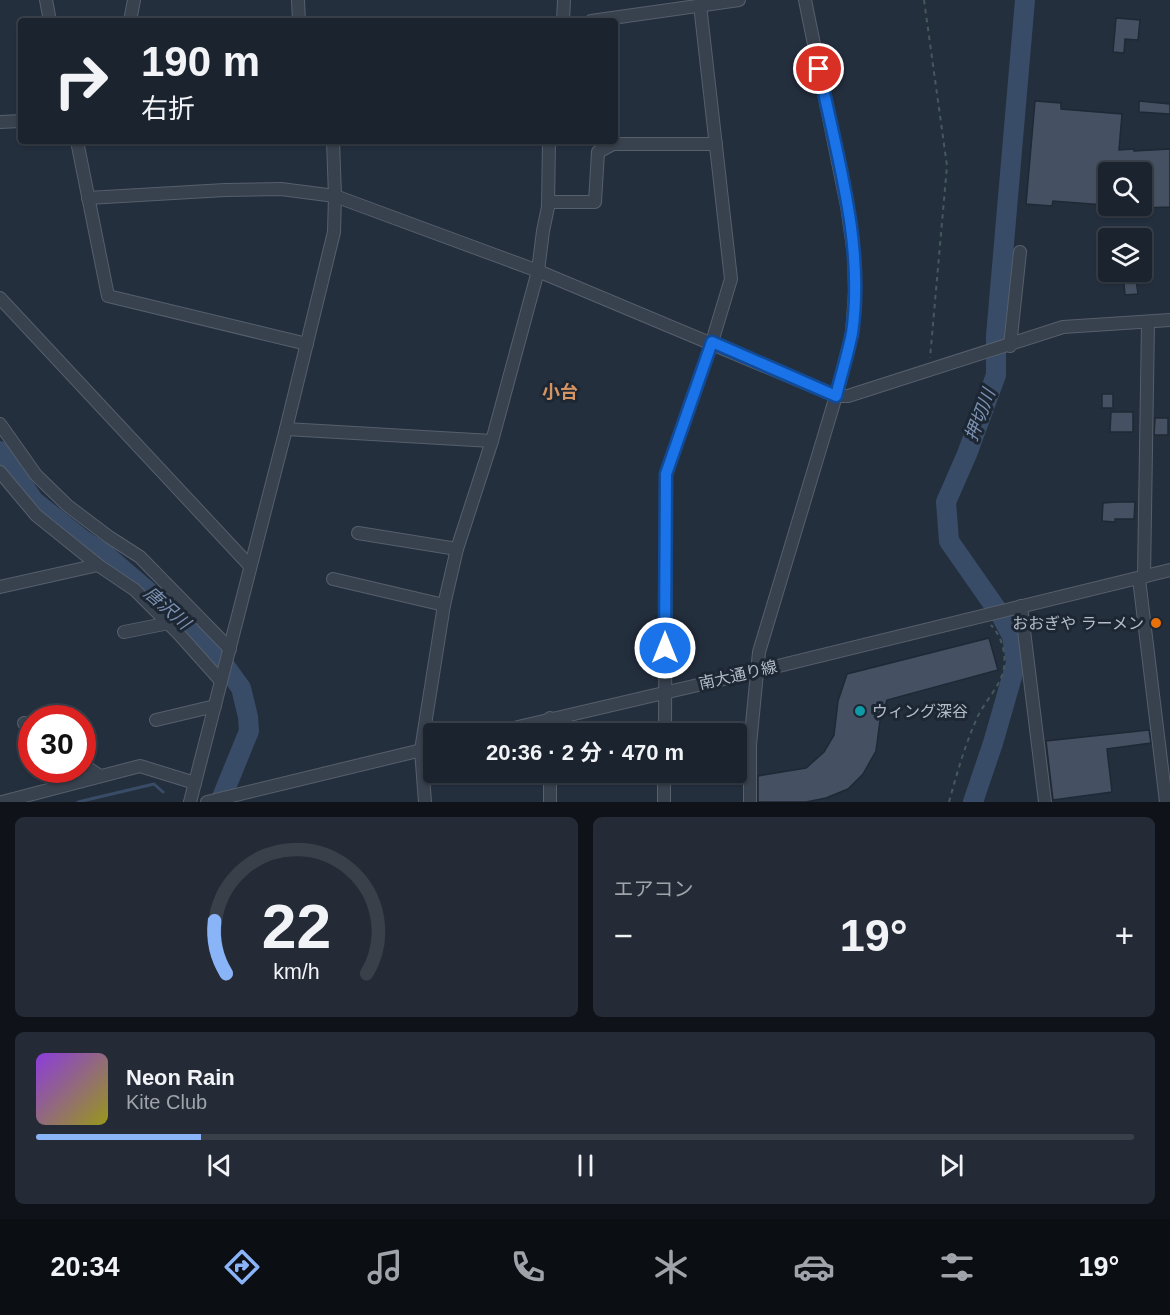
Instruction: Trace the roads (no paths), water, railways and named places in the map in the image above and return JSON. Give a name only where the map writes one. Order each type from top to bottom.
[{"type":"street","points":[[46,0],[49,18]]},
{"type":"street","points":[[131,18],[134,0]]},
{"type":"street","points":[[298,0],[300,18]]},
{"type":"street","points":[[563,18],[564,0]]},
{"type":"street","points":[[611,18],[739,0]]},
{"type":"street","points":[[750,802],[750,745],[759,652],[836,396],[852,333],[855,292],[854,255],[847,206],[805,0]]},
{"type":"street","points":[[665,723],[666,474],[712,342],[731,279],[700,5]]},
{"type":"street","points":[[0,122],[18,121]]},
{"type":"street","points":[[77,144],[108,296],[307,344]]},
{"type":"street","points":[[190,802],[334,232],[333,144]]},
{"type":"street","points":[[430,723],[444,605],[457,549],[492,441],[538,271],[548,202],[549,144]]},
{"type":"street","points":[[548,202],[595,202],[598,152],[613,144],[716,144]]},
{"type":"street","points":[[88,198],[236,189],[281,189],[335,196],[538,271],[712,342],[836,396],[848,396],[1064,327],[1170,320]]},
{"type":"street","points":[[1007,347],[1020,252]]},
{"type":"street","points":[[0,298],[250,566]]},
{"type":"street","points":[[1148,322],[1142,578],[1166,802]]},
{"type":"street","points":[[0,424],[36,475],[52,491],[109,537],[140,557],[229,652]]},
{"type":"street","points":[[286,429],[492,441]]},
{"type":"street","points":[[0,472],[36,515],[98,565],[135,590],[221,679]]},
{"type":"street","points":[[358,533],[457,549]]},
{"type":"street","points":[[0,587],[98,565]]},
{"type":"street","points":[[1045,802],[1015,608],[1170,570]]},
{"type":"street","points":[[333,579],[444,605]]},
{"type":"street","name":"南大通り線","points":[[531,723],[758,671],[1015,608]]},
{"type":"street","points":[[124,632],[169,623]]},
{"type":"street","points":[[156,720],[215,706]]},
{"type":"street","points":[[550,718],[550,723]]},
{"type":"street","points":[[208,802],[235,798],[423,749]]},
{"type":"street","points":[[2,802],[140,766],[195,783]]},
{"type":"street","points":[[96,773],[100,776]]},
{"type":"street","points":[[425,802],[426,783]]},
{"type":"street","points":[[550,783],[550,802]]},
{"type":"street","points":[[664,783],[664,802]]},
{"type":"waterway","name":"押切川","points":[[973,802],[1016,663],[1012,636],[1002,617],[949,541],[946,502],[967,454],[996,375],[996,336],[1025,0]]},
{"type":"waterway","name":"唐沢川","points":[[0,451],[34,501],[106,555],[186,624],[215,652],[241,688],[249,731],[220,802]]},
{"type":"waterway","points":[[78,802],[154,784],[163,792]]},
{"type":"place","name":"おおぎや ラーメン","points":[[1156,623]]},
{"type":"place","name":"ウィング深谷","points":[[860,711]]},
{"type":"district","name":"小台","points":[[560,392]]}]
